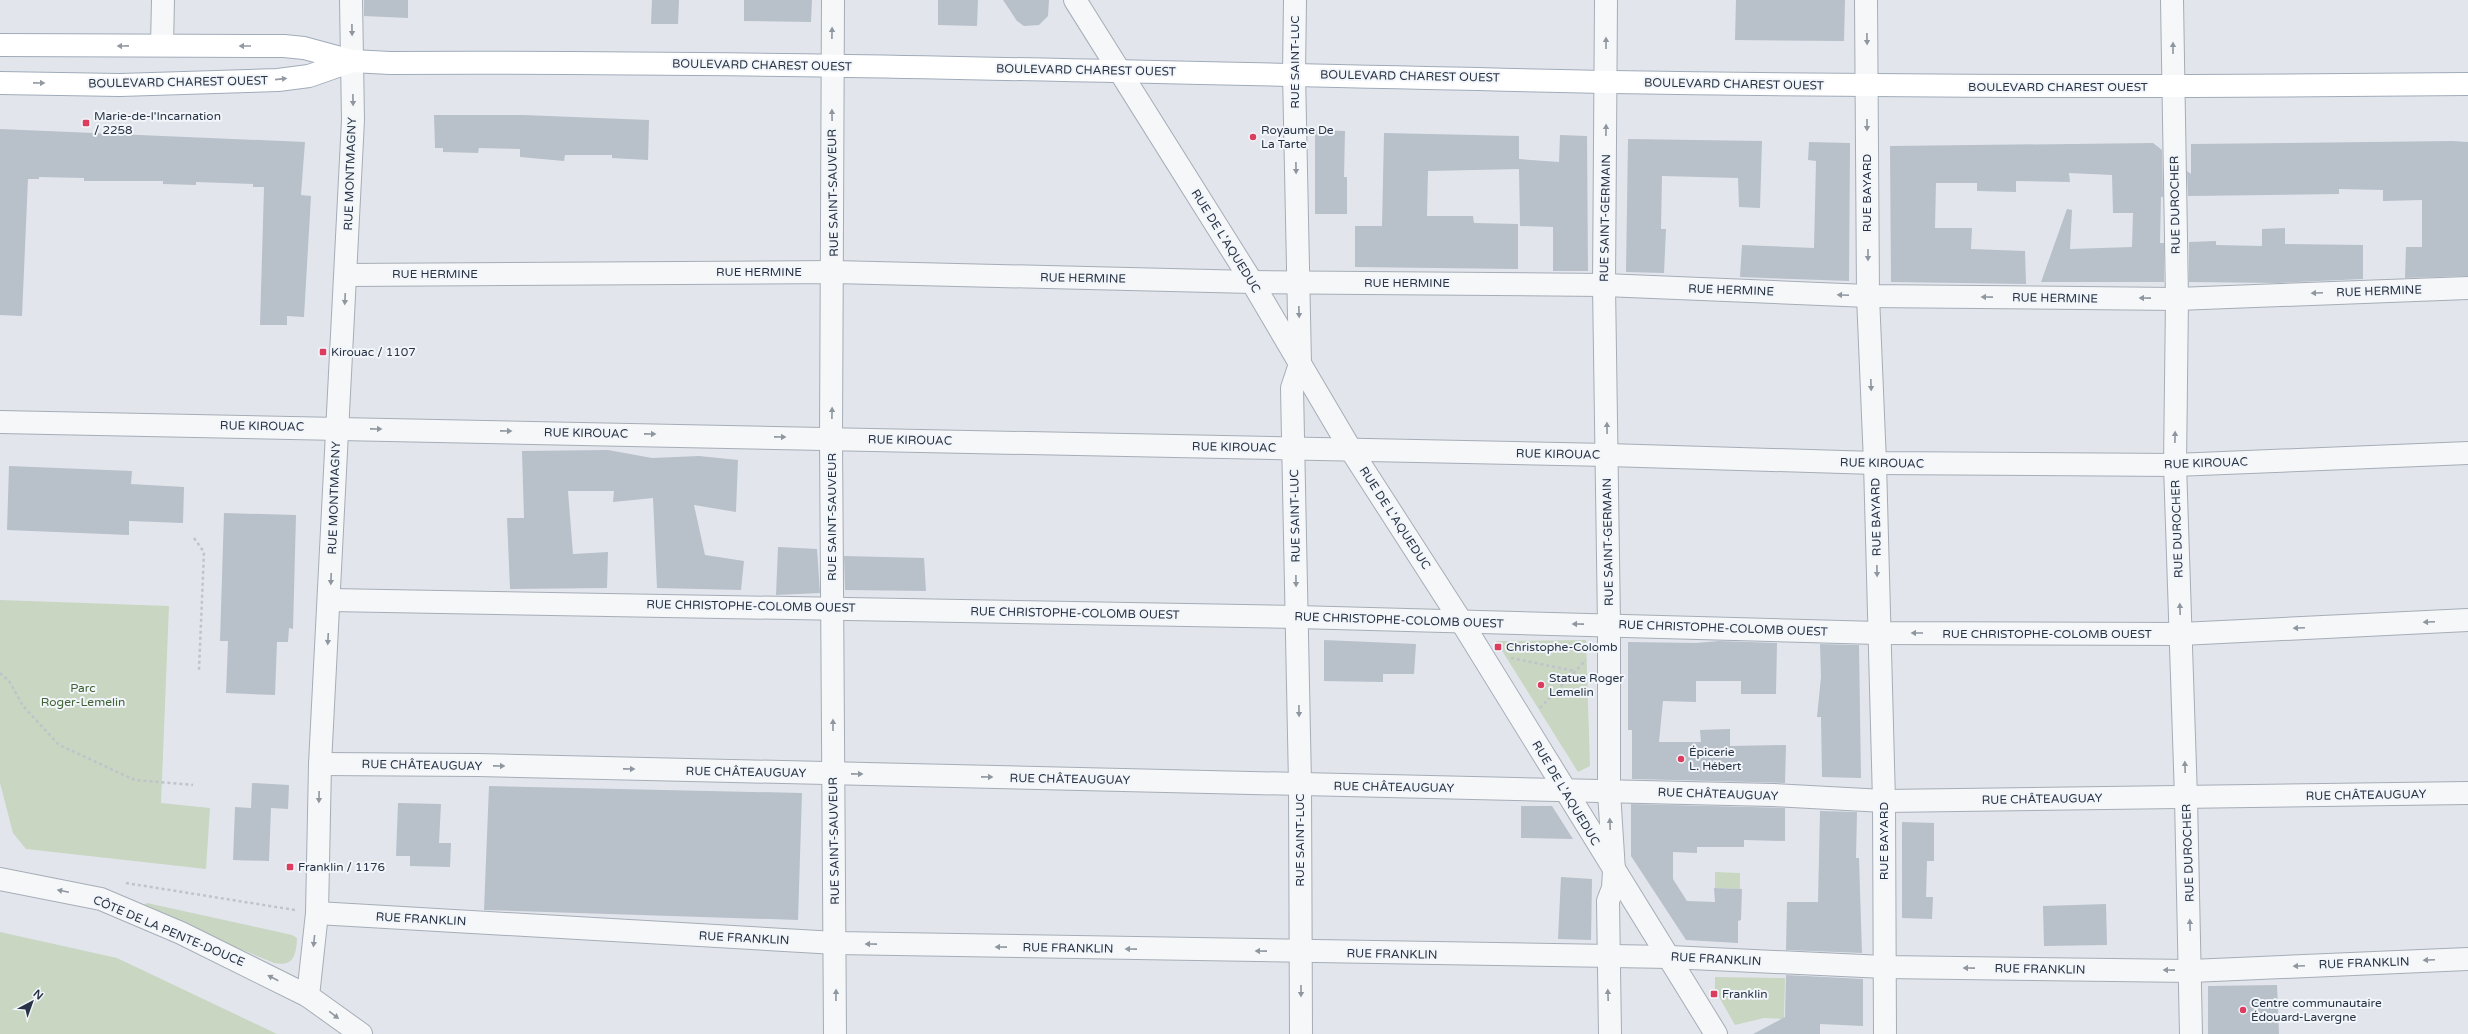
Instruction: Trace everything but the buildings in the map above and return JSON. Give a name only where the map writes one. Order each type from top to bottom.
[{"type":"main road","name":"BOULEVARD CHAREST OUEST","points":[[0,45],[284,46],[304,48],[352,60],[390,63],[618,62],[1294,73],[1606,82],[1867,86],[2173,87],[2468,84]]},
{"type":"main road","name":"BOULEVARD CHAREST OUEST","points":[[0,83],[120,85],[278,80],[308,76],[352,60]]},
{"type":"street","points":[[162,0],[162,45]]},
{"type":"street","name":"RUE MONTMAGNY","points":[[308,996],[317,913],[320,764],[330,600],[337,428],[353,120],[351,0]]},
{"type":"street","name":"RUE SAINT-SAUVEUR","points":[[833,0],[832,66],[834,272],[831,438],[833,774],[836,943],[835,1034]]},
{"type":"street","name":"RUE DE L'AQUEDUC","points":[[1075,0],[1252,282],[1351,450],[1461,621],[1614,871],[1670,957],[1716,1034]]},
{"type":"street","name":"RUE SAINT-LUC","points":[[1295,0],[1294,73],[1300,364],[1292,388],[1295,449],[1296,617],[1300,784],[1301,1034]]},
{"type":"street","name":"RUE SAINT-GERMAIN","points":[[1606,0],[1604,285],[1608,455],[1609,792],[1614,871],[1613,888],[1608,901],[1607,957],[1610,1034]]},
{"type":"street","name":"RUE BAYARD","points":[[1866,0],[1868,296],[1875,463],[1878,633],[1884,801],[1885,1034]]},
{"type":"street","name":"RUE DUROCHER","points":[[2172,0],[2177,299],[2175,465],[2191,971],[2191,1034]]},
{"type":"street","name":"RUE HERMINE","points":[[346,275],[834,272],[1252,282],[1604,285],[1868,296],[2177,299],[2468,288]]},
{"type":"street","name":"RUE KIROUAC","points":[[0,422],[831,438],[1608,455],[1875,463],[2175,465],[2468,453]]},
{"type":"street","name":"RUE CHRISTOPHE-COLOMB OUEST","points":[[330,600],[1296,617],[1878,633],[2181,634],[2468,620]]},
{"type":"street","name":"RUE CHÂTEAUGUAY","points":[[320,764],[477,765],[1773,795],[1884,801],[2468,793]]},
{"type":"street","name":"CÔTE DE LA PENTE-DOUCE","points":[[0,878],[101,899],[181,933],[308,996],[361,1034]]},
{"type":"street","name":"RUE FRANKLIN","points":[[317,913],[836,943],[1300,952],[1670,957],[1884,967],[2191,971],[2468,959]]},
{"type":"path","points":[[194,538],[204,552],[199,670]]},
{"type":"path","points":[[1537,711],[1591,655]]},
{"type":"path","points":[[1503,656],[1575,671]]},
{"type":"path","points":[[0,673],[9,681],[23,706],[58,745],[135,780],[193,785]]},
{"type":"path","points":[[121,883],[317,913]]},
{"type":"green space","name":"Parc Roger-Lemelin","points":[[0,600],[169,606],[161,803],[210,808],[206,869],[26,849],[13,833],[0,783]]},
{"type":"green space","points":[[1586,640],[1590,766],[1578,772],[1496,641]]},
{"type":"green space","points":[[1715,872],[1740,873],[1740,889],[1715,888]]},
{"type":"green space","points":[[147,903],[292,935],[297,938],[295,954],[290,961],[286,963],[274,963],[144,909],[142,906]]},
{"type":"green space","points":[[0,932],[117,958],[277,1034],[0,1034]]},
{"type":"green space","points":[[1715,977],[1785,978],[1784,1019],[1764,1018],[1735,1025],[1715,990]]},
{"type":"place","name":"Marie-de-l'Incarnation / 2258","points":[[86,123]]},
{"type":"place","name":"Royaume De La Tarte","points":[[1253,137]]},
{"type":"place","name":"Kirouac / 1107","points":[[323,352]]},
{"type":"place","name":"Christophe-Colomb","points":[[1498,647]]},
{"type":"place","name":"Statue Roger Lemelin","points":[[1541,685]]},
{"type":"place","name":"Épicerie L. Hébert","points":[[1681,759]]},
{"type":"place","name":"Franklin / 1176","points":[[290,867]]},
{"type":"place","name":"Franklin","points":[[1714,994]]},
{"type":"place","name":"Centre communautaire Édouard-Lavergne","points":[[2243,1010]]}]
